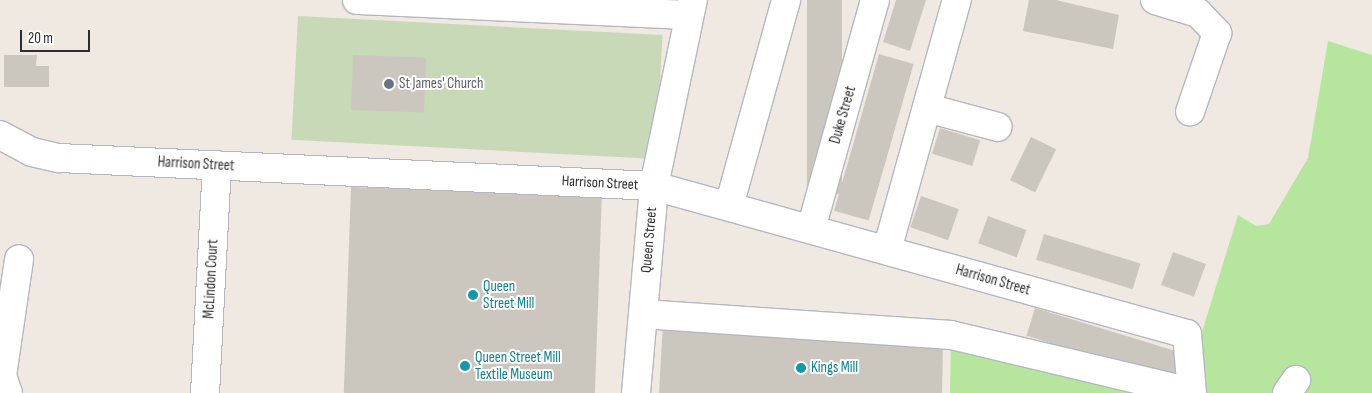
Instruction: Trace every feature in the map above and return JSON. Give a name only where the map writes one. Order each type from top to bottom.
[{"type":"street","points":[[369,0],[691,8]]},
{"type":"street","points":[[729,206],[786,0]]},
{"type":"street","name":"Duke Street","points":[[810,229],[875,0]]},
{"type":"street","points":[[887,250],[957,0]]},
{"type":"street","points":[[1155,0],[1198,14],[1217,33],[1190,112]]},
{"type":"street","name":"Queen Street","points":[[636,393],[654,186],[691,8]]},
{"type":"street","points":[[927,108],[998,127]]},
{"type":"street","name":"Harrison Street","points":[[0,135],[32,152],[59,158],[654,186],[1187,334],[1191,393]]},
{"type":"street","name":"McLindon Court","points":[[205,393],[217,165]]},
{"type":"street","points":[[8,393],[2,376],[19,259]]},
{"type":"street","points":[[643,314],[951,335],[1191,393]]},
{"type":"green space","points":[[298,16],[662,35],[656,159],[292,140]]},
{"type":"green space","points":[[1328,41],[1372,55],[1372,393],[950,393],[951,339],[1185,387],[1238,215],[1256,226],[1269,224],[1308,158]]},
{"type":"building","points":[[807,0],[842,0],[842,194],[807,194]]},
{"type":"building","points":[[896,0],[926,0],[910,51],[883,42]]},
{"type":"building","points":[[1029,0],[1056,0],[1119,15],[1113,49],[1023,31]]},
{"type":"building","points":[[879,54],[914,64],[869,221],[834,211]]},
{"type":"building","points":[[4,55],[37,55],[36,66],[49,66],[49,87],[4,87]]},
{"type":"building","name":"St James' Church","points":[[353,55],[426,58],[424,113],[351,110]]},
{"type":"building","points":[[940,128],[980,140],[972,166],[932,154]]},
{"type":"building","points":[[1031,137],[1056,149],[1035,192],[1010,180]]},
{"type":"building","name":"Queen Street Mill","points":[[351,187],[602,196],[595,393],[344,393]]},
{"type":"building","points":[[921,196],[959,209],[948,240],[910,227]]},
{"type":"building","points":[[988,216],[1027,230],[1017,257],[978,243]]},
{"type":"building","points":[[1044,234],[1141,264],[1133,289],[1036,260]]},
{"type":"building","points":[[1173,252],[1206,264],[1194,297],[1161,285]]},
{"type":"building","points":[[1035,308],[1181,353],[1173,380],[1027,336]]},
{"type":"building","name":"Kings Mill","points":[[663,323],[943,344],[942,393],[659,393]]},
{"type":"place","name":"St James' Church","points":[[389,84]]},
{"type":"place","name":"Queen Street Mill","points":[[473,295]]},
{"type":"place","name":"Queen Street Mill Textile Museum","points":[[465,366]]},
{"type":"place","name":"Kings Mill","points":[[801,368]]}]
